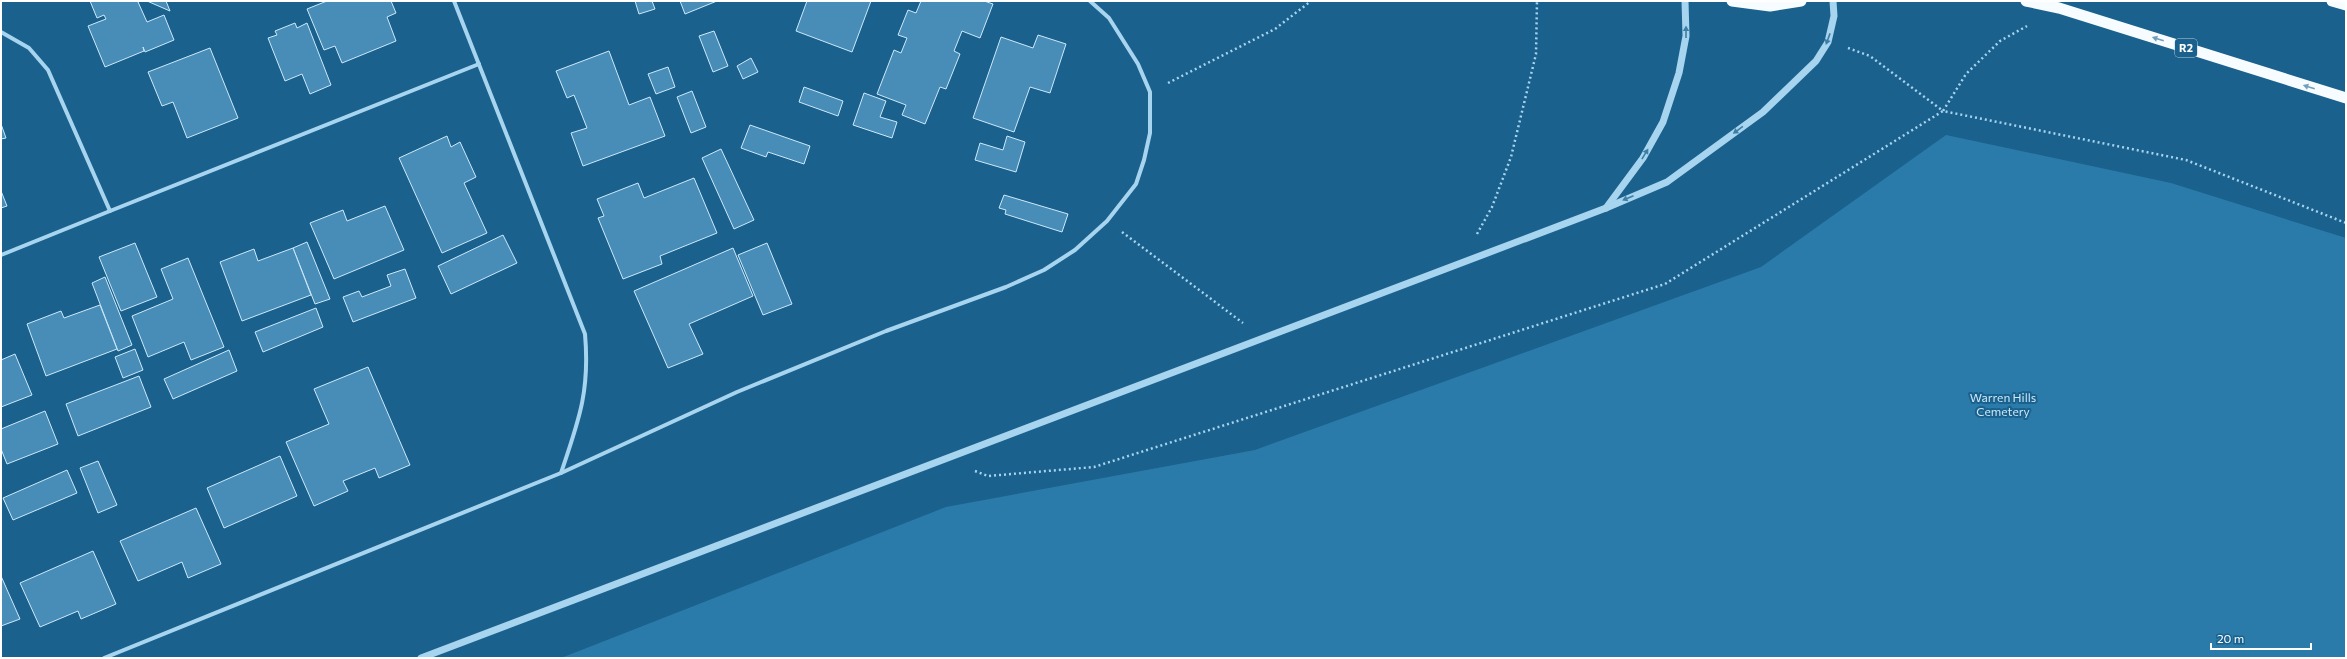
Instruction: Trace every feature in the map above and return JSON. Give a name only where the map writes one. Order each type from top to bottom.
[{"type":"highway","points":[[1732,1],[1770,6],[1801,1]]},
{"type":"highway","name":"R2","points":[[2026,1],[2059,8],[2346,98]]},
{"type":"highway","points":[[2332,1],[2346,5]]},
{"type":"street","points":[[454,1],[585,334],[588,362],[582,413],[561,473]]},
{"type":"street","points":[[104,658],[561,473],[737,392],[886,331],[1006,288],[1044,270],[1075,250],[1107,221],[1136,184],[1144,160],[1150,133],[1150,92],[1138,64],[1108,18],[1090,1]]},
{"type":"street","points":[[1606,208],[1643,158],[1663,122],[1679,73],[1686,36],[1685,1]]},
{"type":"street","points":[[422,658],[941,459],[1606,208],[1667,182],[1763,112],[1816,61],[1828,42],[1834,16],[1833,1]]},
{"type":"street","points":[[1,32],[29,48],[48,70],[110,211]]},
{"type":"street","points":[[1,255],[479,64]]},
{"type":"path","points":[[1150,92],[1275,29],[1311,1]]},
{"type":"path","points":[[1460,263],[1492,207],[1511,157],[1536,54],[1537,1]]},
{"type":"path","points":[[941,459],[988,476],[1094,467],[1665,284],[1943,111],[1966,74],[2000,41],[2059,8]]},
{"type":"path","points":[[1828,42],[1870,56],[1943,111],[2186,160],[2346,222]]},
{"type":"path","points":[[1107,221],[1263,338]]},
{"type":"green space","name":"Warren Hills Cemetery","points":[[1946,135],[2171,183],[2346,238],[2346,658],[561,658],[946,507],[1255,450],[1761,267]]},
{"type":"building","points":[[90,1],[141,1],[138,2],[147,22],[164,15],[174,40],[145,52],[143,47],[144,51],[105,67],[88,26],[106,19],[104,15],[97,18]]},
{"type":"building","points":[[147,1],[166,1],[170,11]]},
{"type":"building","points":[[327,1],[391,1],[396,13],[387,17],[396,41],[342,63],[335,46],[324,50],[307,9]]},
{"type":"building","points":[[635,1],[652,1],[655,9],[639,14]]},
{"type":"building","points":[[680,1],[717,1],[685,14]]},
{"type":"building","points":[[807,1],[871,1],[852,52],[796,31]]},
{"type":"building","points":[[921,1],[984,1],[993,4],[980,38],[962,31],[954,51],[960,54],[946,89],[940,87],[925,124],[902,115],[906,105],[877,94],[894,50],[901,53],[907,38],[898,35],[908,10],[916,13]]},
{"type":"building","points":[[295,23],[297,28],[307,23],[331,85],[310,94],[302,74],[285,81],[268,38],[277,35],[275,31]]},
{"type":"building","points":[[714,31],[728,66],[713,72],[699,36]]},
{"type":"building","points":[[1038,35],[1066,44],[1050,93],[1030,87],[1014,132],[973,118],[1001,37],[1033,48]]},
{"type":"building","points":[[210,48],[238,118],[187,138],[173,102],[162,106],[148,72]]},
{"type":"building","points":[[609,51],[629,105],[650,97],[665,136],[583,166],[571,133],[587,128],[574,95],[567,98],[556,71]]},
{"type":"building","points":[[751,58],[758,72],[743,79],[737,66]]},
{"type":"building","points":[[668,67],[675,87],[656,94],[648,74]]},
{"type":"building","points":[[804,87],[843,101],[838,116],[799,102]]},
{"type":"building","points":[[692,91],[706,127],[691,133],[677,97]]},
{"type":"building","points":[[864,93],[886,101],[880,117],[897,122],[892,138],[853,125]]},
{"type":"building","points":[[1,124],[6,138],[1,139]]},
{"type":"building","points":[[750,125],[810,146],[804,164],[768,152],[766,157],[741,148]]},
{"type":"building","points":[[447,136],[451,147],[460,142],[476,177],[464,183],[487,233],[442,253],[399,158]]},
{"type":"building","points":[[1007,136],[1025,142],[1016,172],[975,160],[980,143],[1003,150]]},
{"type":"building","points":[[721,149],[754,220],[734,229],[702,158]]},
{"type":"building","points":[[694,178],[717,233],[660,256],[662,264],[623,279],[598,218],[604,216],[597,199],[638,183],[644,198]]},
{"type":"building","points":[[1,191],[7,206],[1,208]]},
{"type":"building","points":[[1004,195],[1068,214],[1062,232],[1005,214],[1006,210],[999,208]]},
{"type":"building","points":[[385,206],[404,250],[334,279],[310,223],[343,210],[347,221]]},
{"type":"building","points":[[503,235],[517,263],[451,294],[438,266]]},
{"type":"building","points":[[307,242],[330,299],[315,304],[293,248]]},
{"type":"building","points":[[135,243],[157,297],[121,311],[99,257]]},
{"type":"building","points":[[767,243],[792,304],[763,315],[738,255]]},
{"type":"building","points":[[293,248],[311,295],[242,321],[220,262],[254,249],[258,261]]},
{"type":"building","points":[[733,248],[753,296],[689,324],[703,354],[668,368],[634,291]]},
{"type":"building","points":[[188,258],[224,347],[191,360],[184,342],[148,357],[132,316],[173,299],[161,269]]},
{"type":"building","points":[[405,269],[416,298],[353,322],[343,297],[359,291],[362,297],[391,286],[387,275]]},
{"type":"building","points":[[105,277],[132,345],[118,351],[92,283]]},
{"type":"building","points":[[100,305],[117,349],[46,376],[27,324],[61,311],[64,318]]},
{"type":"building","points":[[316,308],[323,327],[263,352],[255,332]]},
{"type":"building","points":[[135,349],[143,370],[123,378],[115,357]]},
{"type":"building","points":[[229,350],[237,371],[173,399],[164,379]]},
{"type":"building","points":[[15,354],[32,395],[1,407],[1,360]]},
{"type":"building","points":[[368,367],[410,465],[379,478],[375,468],[343,481],[348,491],[314,506],[286,442],[329,424],[314,389]]},
{"type":"building","points":[[139,376],[151,407],[78,436],[66,404]]},
{"type":"building","points":[[45,411],[58,444],[7,464],[1,449],[1,429]]},
{"type":"building","points":[[280,456],[297,496],[224,528],[207,488]]},
{"type":"building","points":[[98,461],[117,505],[98,513],[80,468]]},
{"type":"building","points":[[67,470],[77,493],[13,520],[3,498]]},
{"type":"building","points":[[196,508],[221,564],[188,578],[182,562],[138,581],[120,541]]},
{"type":"building","points":[[93,551],[116,604],[81,619],[78,611],[40,627],[20,583]]},
{"type":"building","points":[[1,576],[20,619],[1,626]]}]
